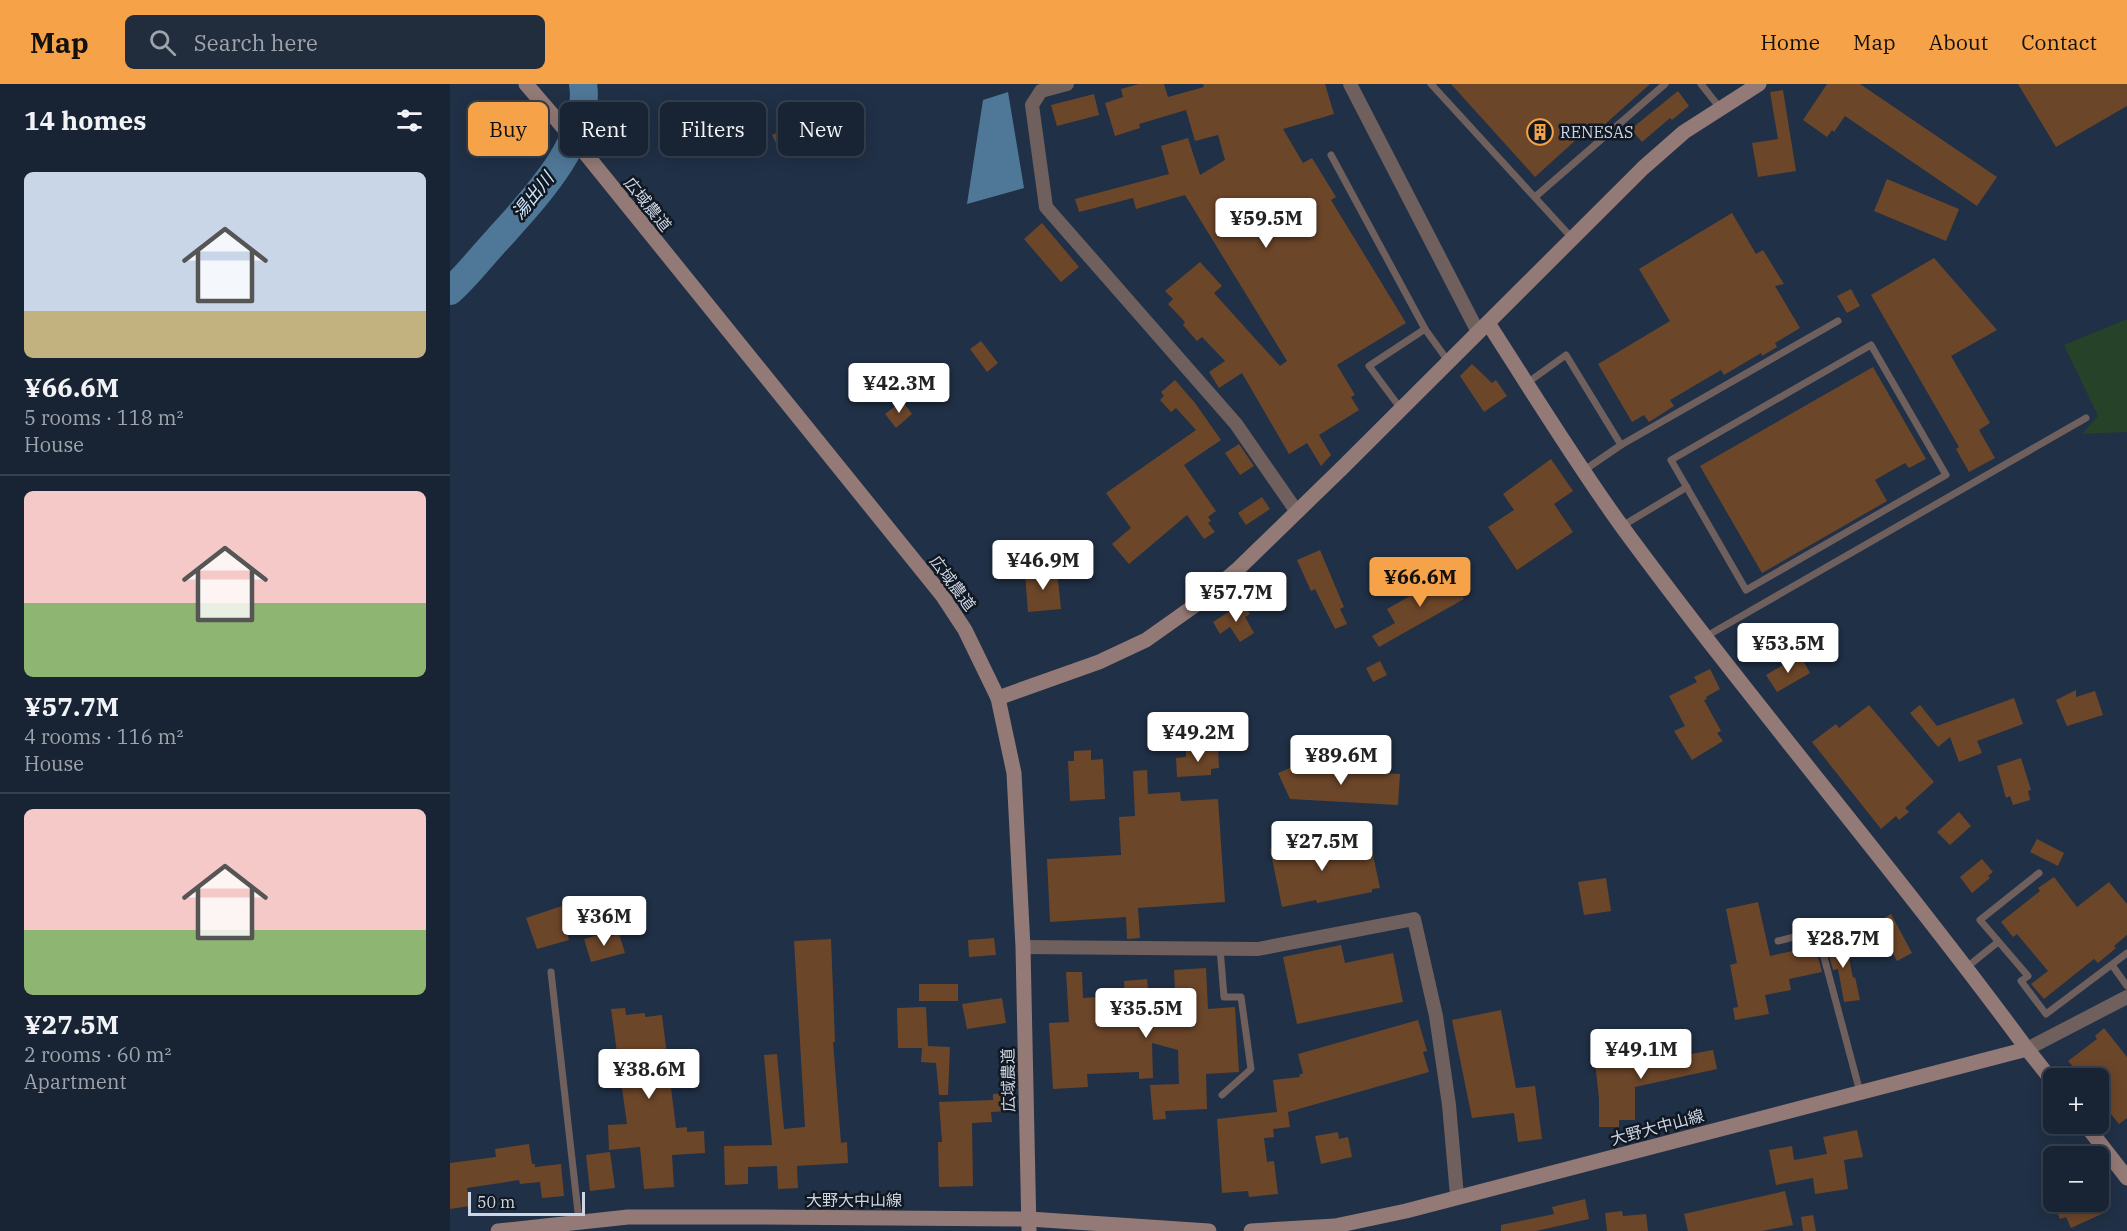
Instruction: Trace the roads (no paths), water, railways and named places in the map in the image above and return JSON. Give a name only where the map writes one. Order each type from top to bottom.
[{"type":"street","name":"広域農道","points":[[526,84],[581,148],[942,595],[965,630],[998,698],[1014,773],[1023,947],[1029,1225]]},
{"type":"street","points":[[1067,84],[1041,91],[1032,105],[1046,207],[1236,424],[1297,512]]},
{"type":"street","points":[[1350,84],[1483,327],[1527,383],[1583,471],[1705,637],[1967,967],[2043,1069]]},
{"type":"street","points":[[998,698],[1071,674],[1146,640],[1194,606],[1238,569],[1297,512],[1643,168],[1684,132],[1759,84]]},
{"type":"street","points":[[1023,947],[1258,949],[1414,919],[1436,1016],[1449,1105],[1457,1196]]},
{"type":"street","points":[[2027,1048],[2127,997]]},
{"type":"street","name":"大野大中山線","points":[[1251,1231],[1335,1226],[1406,1211],[2027,1048]]},
{"type":"street","points":[[2093,1134],[2127,1178]]},
{"type":"street","name":"大野大中山線","points":[[498,1231],[579,1221],[627,1218],[740,1217],[1209,1231]]},
{"type":"lane","points":[[1431,84],[1572,238]]},
{"type":"lane","points":[[1535,197],[1665,84]]},
{"type":"lane","points":[[1701,84],[1720,108]]},
{"type":"lane","points":[[1331,155],[1425,329],[1449,361]]},
{"type":"lane","points":[[1583,471],[1621,445],[1838,321]]},
{"type":"lane","points":[[1401,409],[1369,366],[1425,329]]},
{"type":"lane","points":[[1871,345],[1946,475],[1746,590],[1687,487],[1671,460],[1871,345]]},
{"type":"lane","points":[[1527,383],[1566,356],[1621,445]]},
{"type":"lane","points":[[1705,637],[2086,418]]},
{"type":"lane","points":[[1622,526],[1687,487]]},
{"type":"lane","points":[[2039,873],[1980,920],[2028,976],[2021,981],[2046,1014],[2127,953]]},
{"type":"lane","points":[[1778,941],[1817,931],[1860,1092]]},
{"type":"lane","points":[[1967,967],[1998,942]]},
{"type":"lane","points":[[1220,948],[1224,997],[1241,997],[1251,1069],[1222,1095]]},
{"type":"lane","points":[[2112,964],[2127,986]]},
{"type":"lane","points":[[551,972],[579,1221]]},
{"type":"water","points":[[1008,92],[1024,188],[967,204],[983,100]]},
{"type":"waterway","name":"湯出川","points":[[450,291],[542,189],[556,169],[578,127],[583,105],[583,84]]},
{"type":"place","name":"RENESAS","points":[[1540,132]]}]
